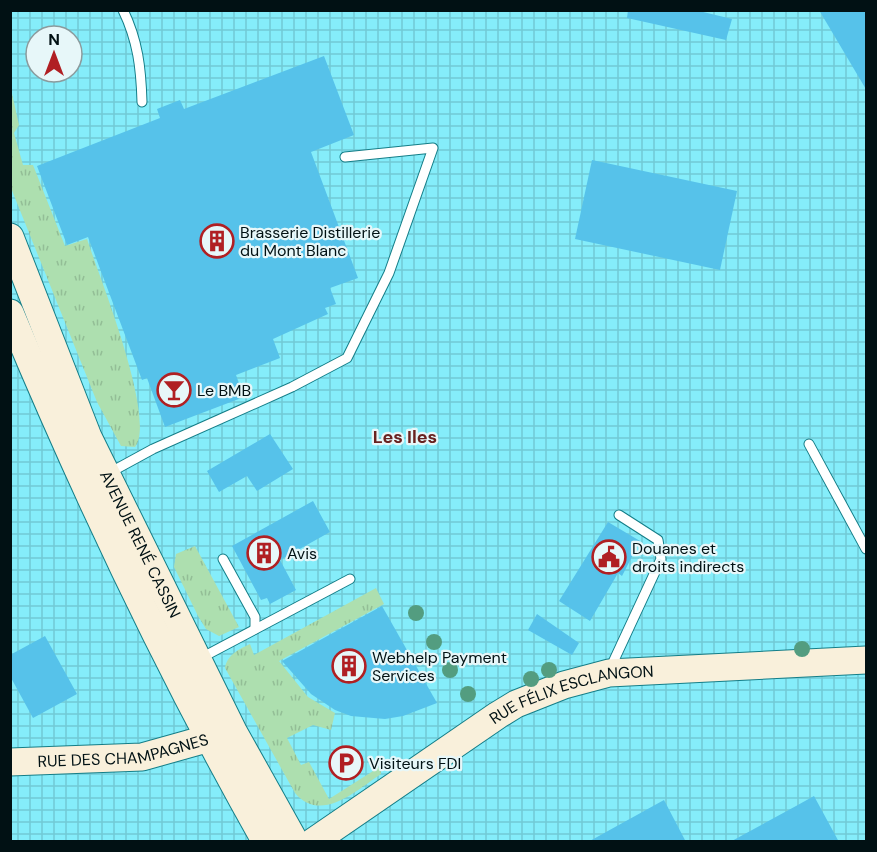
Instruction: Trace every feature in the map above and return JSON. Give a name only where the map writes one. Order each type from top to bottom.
[{"type":"main road","name":"AVENUE RENÉ CASSIN","points":[[10,237],[88,437],[96,479],[136,598],[208,740],[266,842]]},
{"type":"main road","name":"AVENUE RENÉ CASSIN","points":[[10,314],[96,479],[198,660],[233,731],[295,842]]},
{"type":"main road","name":"RUE FÉLIX ESCLANGON","points":[[314,842],[403,782],[465,736],[516,704],[564,685],[609,673],[867,660]]},
{"type":"main road","name":"RUE DES CHAMPAGNES","points":[[10,762],[142,757],[233,731]]},
{"type":"lane","points":[[123,10],[135,35],[141,66],[142,102]]},
{"type":"lane","points":[[96,479],[153,449],[292,387],[347,358],[389,273],[433,148],[345,157]]},
{"type":"lane","points":[[809,444],[867,549]]},
{"type":"lane","points":[[609,673],[661,559],[658,540],[619,515]]},
{"type":"lane","points":[[223,559],[255,617],[255,629]]},
{"type":"lane","points":[[198,660],[350,579]]},
{"type":"shaded area","points":[[11,11],[866,11],[866,841],[11,841]]},
{"type":"green space","points":[[11,89],[19,125],[14,133],[23,165],[33,165],[65,246],[87,239],[113,314],[133,379],[138,408],[140,432],[135,447],[121,446],[97,402],[11,188]]},
{"type":"green space","points":[[195,546],[239,627],[219,636],[206,629],[174,567],[176,554]]},
{"type":"green space","points":[[376,588],[384,604],[279,661],[308,697],[335,713],[331,730],[313,725],[287,738],[301,765],[309,762],[329,799],[381,766],[381,774],[339,801],[327,805],[305,802],[295,793],[225,668],[226,663],[234,653],[250,644],[254,655]]},
{"type":"building","points":[[628,10],[695,10],[732,19],[726,40],[627,18]]},
{"type":"building","points":[[819,10],[867,10],[867,91]]},
{"type":"building","name":"Brasserie Distillerie du Mont Blanc","points":[[324,56],[354,135],[311,152],[358,278],[330,288],[336,304],[325,308],[328,314],[273,339],[280,358],[236,375],[244,397],[165,427],[147,378],[142,380],[88,237],[67,245],[37,166],[160,118],[157,109],[180,100],[184,109]]},
{"type":"building","points":[[592,160],[737,191],[720,270],[575,239]]},
{"type":"building","points":[[270,434],[293,469],[257,491],[247,476],[219,492],[207,471]]},
{"type":"building","name":"Avis","points":[[313,501],[330,532],[280,560],[296,590],[270,604],[267,598],[261,600],[232,546]]},
{"type":"building","name":"Douanes et droits indirects","points":[[608,522],[640,541],[622,576],[618,573],[590,621],[559,601]]},
{"type":"building","name":"Webhelp Payment Services","points":[[382,606],[437,703],[403,716],[385,719],[351,716],[335,710],[311,694],[282,661]]},
{"type":"building","points":[[537,614],[579,643],[572,655],[528,630]]},
{"type":"building","points":[[45,636],[77,694],[33,718],[10,676],[10,655]]},
{"type":"building","points":[[814,796],[839,842],[730,842],[796,806]]},
{"type":"building","points":[[664,800],[686,842],[588,842]]},
{"type":"place","name":"Brasserie Distillerie du Mont Blanc","points":[[217,241]]},
{"type":"place","name":"Le BMB","points":[[174,390]]},
{"type":"place","name":"Avis","points":[[264,553]]},
{"type":"place","name":"Douanes et droits indirects","points":[[609,557]]},
{"type":"place","name":"Webhelp Payment Services","points":[[349,666]]},
{"type":"place","name":"Visiteurs FDI","points":[[346,763]]},
{"type":"district","name":"Les Iles","points":[[405,437]]}]
